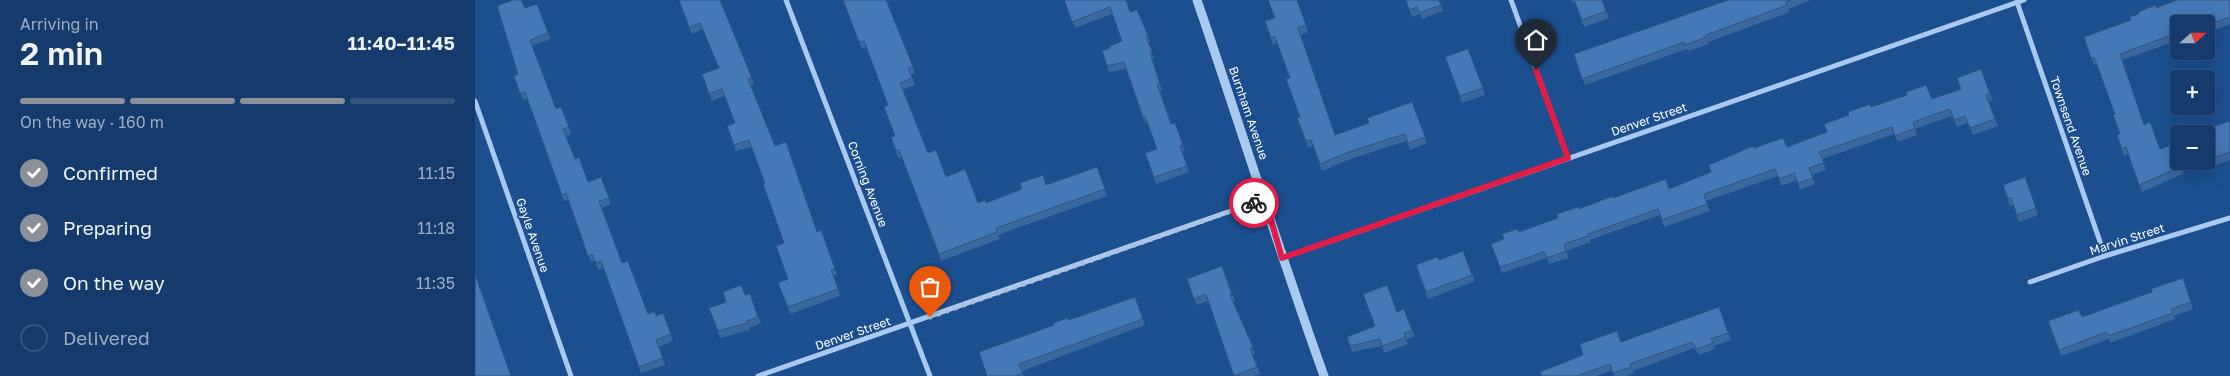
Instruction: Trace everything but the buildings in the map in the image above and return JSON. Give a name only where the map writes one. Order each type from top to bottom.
[{"type":"street","name":"Corning Avenue","points":[[786,0],[912,324],[930,376]]},
{"type":"street","name":"Burnham Avenue","points":[[1197,0],[1265,199],[1282,258],[1324,376]]},
{"type":"street","points":[[1511,0],[1568,158]]},
{"type":"street","name":"Denver Street","points":[[1282,258],[2024,0]]},
{"type":"street","name":"Townsend Avenue","points":[[2017,2],[2105,256]]},
{"type":"street","name":"Gayle Avenue","points":[[475,101],[571,376]]},
{"type":"street","name":"Denver Street","points":[[758,376],[912,324],[1265,199]]},
{"type":"street","name":"Marvin Street","points":[[2031,282],[2105,256],[2230,218]]},
{"type":"way so far","points":[[930,317],[1254,203]]},
{"type":"route","points":[[1254,203],[1265,199],[1282,258],[1568,158],[1536,70]]}]
